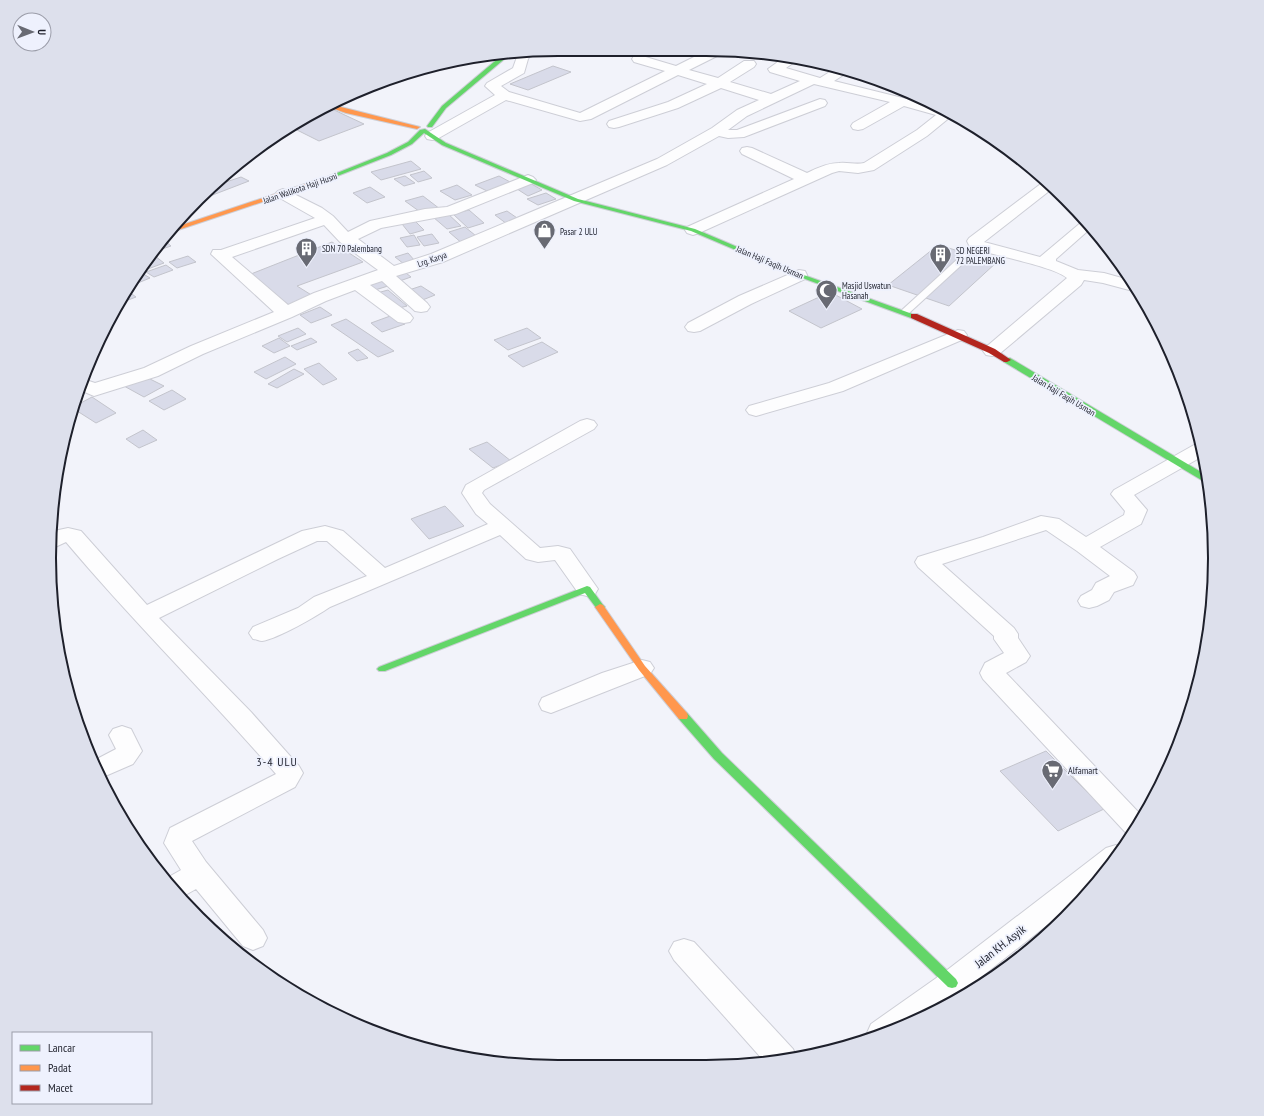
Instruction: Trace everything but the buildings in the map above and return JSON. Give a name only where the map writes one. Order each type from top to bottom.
[{"type":"street","points":[[523,57],[519,70],[492,86],[504,95],[583,117],[706,56]]},
{"type":"street","name":"Jalan Walikota Haji Husni","points":[[181,228],[333,177],[389,154],[410,143],[424,130],[444,107],[501,59]]},
{"type":"street","points":[[639,59],[772,99]]},
{"type":"street","points":[[785,62],[775,69],[817,81],[929,108]]},
{"type":"street","points":[[614,124],[672,105],[718,84],[749,64]]},
{"type":"street","name":"Lrg. Karya","points":[[85,391],[151,372],[197,350],[286,313],[320,297],[357,283],[437,258],[576,200],[662,162],[717,131],[742,113],[836,73]]},
{"type":"street","points":[[407,133],[424,130],[504,95]]},
{"type":"street","points":[[858,126],[902,101]]},
{"type":"street","points":[[717,131],[728,134],[739,134],[820,103]]},
{"type":"street","name":"Jalan Haji Faqih Usman","points":[[336,108],[424,130],[437,140],[489,164],[576,200],[693,230],[800,275],[905,312],[992,351],[1201,476]]},
{"type":"street","points":[[693,230],[833,168],[858,169],[869,167],[948,118]]},
{"type":"street","points":[[747,151],[807,179]]},
{"type":"street","points":[[346,239],[376,224],[425,214],[450,211],[528,180]]},
{"type":"street","points":[[1044,188],[975,241],[976,244],[1047,264],[1073,274],[1104,278],[1126,284]]},
{"type":"street","points":[[283,194],[316,211],[327,219],[346,239],[358,247],[388,273],[421,307]]},
{"type":"street","points":[[286,313],[220,254],[327,219]]},
{"type":"street","points":[[1047,264],[1048,257],[1083,227]]},
{"type":"street","points":[[992,351],[1075,281],[1076,278],[1073,274]]},
{"type":"street","points":[[694,327],[745,300],[800,275]]},
{"type":"street","points":[[357,283],[404,318]]},
{"type":"street","points":[[756,410],[838,386],[889,366],[958,335]]},
{"type":"street","points":[[587,425],[473,489],[472,493],[474,497],[483,509],[534,554],[540,556],[556,552],[562,554],[642,668],[718,756],[952,983]]},
{"type":"street","points":[[1085,546],[1133,519],[1136,510],[1122,494],[1196,452]]},
{"type":"street","points":[[1089,601],[1101,595],[1104,588],[1119,581],[1125,580],[1126,577],[1085,546],[1051,524],[1041,523],[991,542],[926,562],[1006,634],[1006,639],[1018,656],[993,669],[992,673],[1132,823]]},
{"type":"street","points":[[261,633],[306,613],[322,602],[382,578],[502,526]]},
{"type":"street","points":[[144,616],[270,554],[310,536],[325,533],[335,536],[371,566],[382,578]]},
{"type":"street","points":[[57,534],[70,534],[73,536],[107,576],[242,718],[290,773],[286,780],[193,827],[180,835],[177,839],[178,843],[196,870],[253,938]]},
{"type":"street","points":[[382,669],[587,589]]},
{"type":"street","points":[[551,704],[642,668]]},
{"type":"street","points":[[102,767],[124,756],[129,751],[122,736]]},
{"type":"street","name":"Jalan KH. Asyik","points":[[897,1022],[952,983],[1101,868]]},
{"type":"street","points":[[178,886],[193,877],[196,870]]},
{"type":"street","points":[[684,951],[778,1055]]},
{"type":"lane","points":[[905,312],[965,257]]},
{"type":"traffic: fast","points":[[430,126],[444,107],[501,59]]},
{"type":"traffic: fast","points":[[320,181],[389,154],[410,143],[422,131]]},
{"type":"traffic: fast","points":[[425,131],[444,144],[576,200],[693,230],[799,275],[914,316]]},
{"type":"traffic: fast","points":[[1007,360],[1201,476]]},
{"type":"traffic: fast","points":[[382,669],[587,589],[600,607]]},
{"type":"traffic: fast","points":[[683,716],[718,756],[952,983]]},
{"type":"traffic: slow","points":[[336,108],[417,127]]},
{"type":"traffic: slow","points":[[181,227],[320,181]]},
{"type":"traffic: slow","points":[[600,607],[642,668],[683,716]]},
{"type":"traffic: jam","points":[[914,316],[992,351],[1007,360]]},
{"type":"place","name":"Pasar 2 ULU","points":[[545,250]]},
{"type":"place","name":"SDN 70 Palembang","points":[[306,268]]},
{"type":"place","name":"SD NEGERI 72 PALEMBANG","points":[[941,274]]},
{"type":"place","name":"Masjid Uswatun Hasanah","points":[[826,310]]},
{"type":"place","name":"Alfamart","points":[[1052,790]]},
{"type":"district","name":"3-4 ULU","points":[[277,761]]}]
